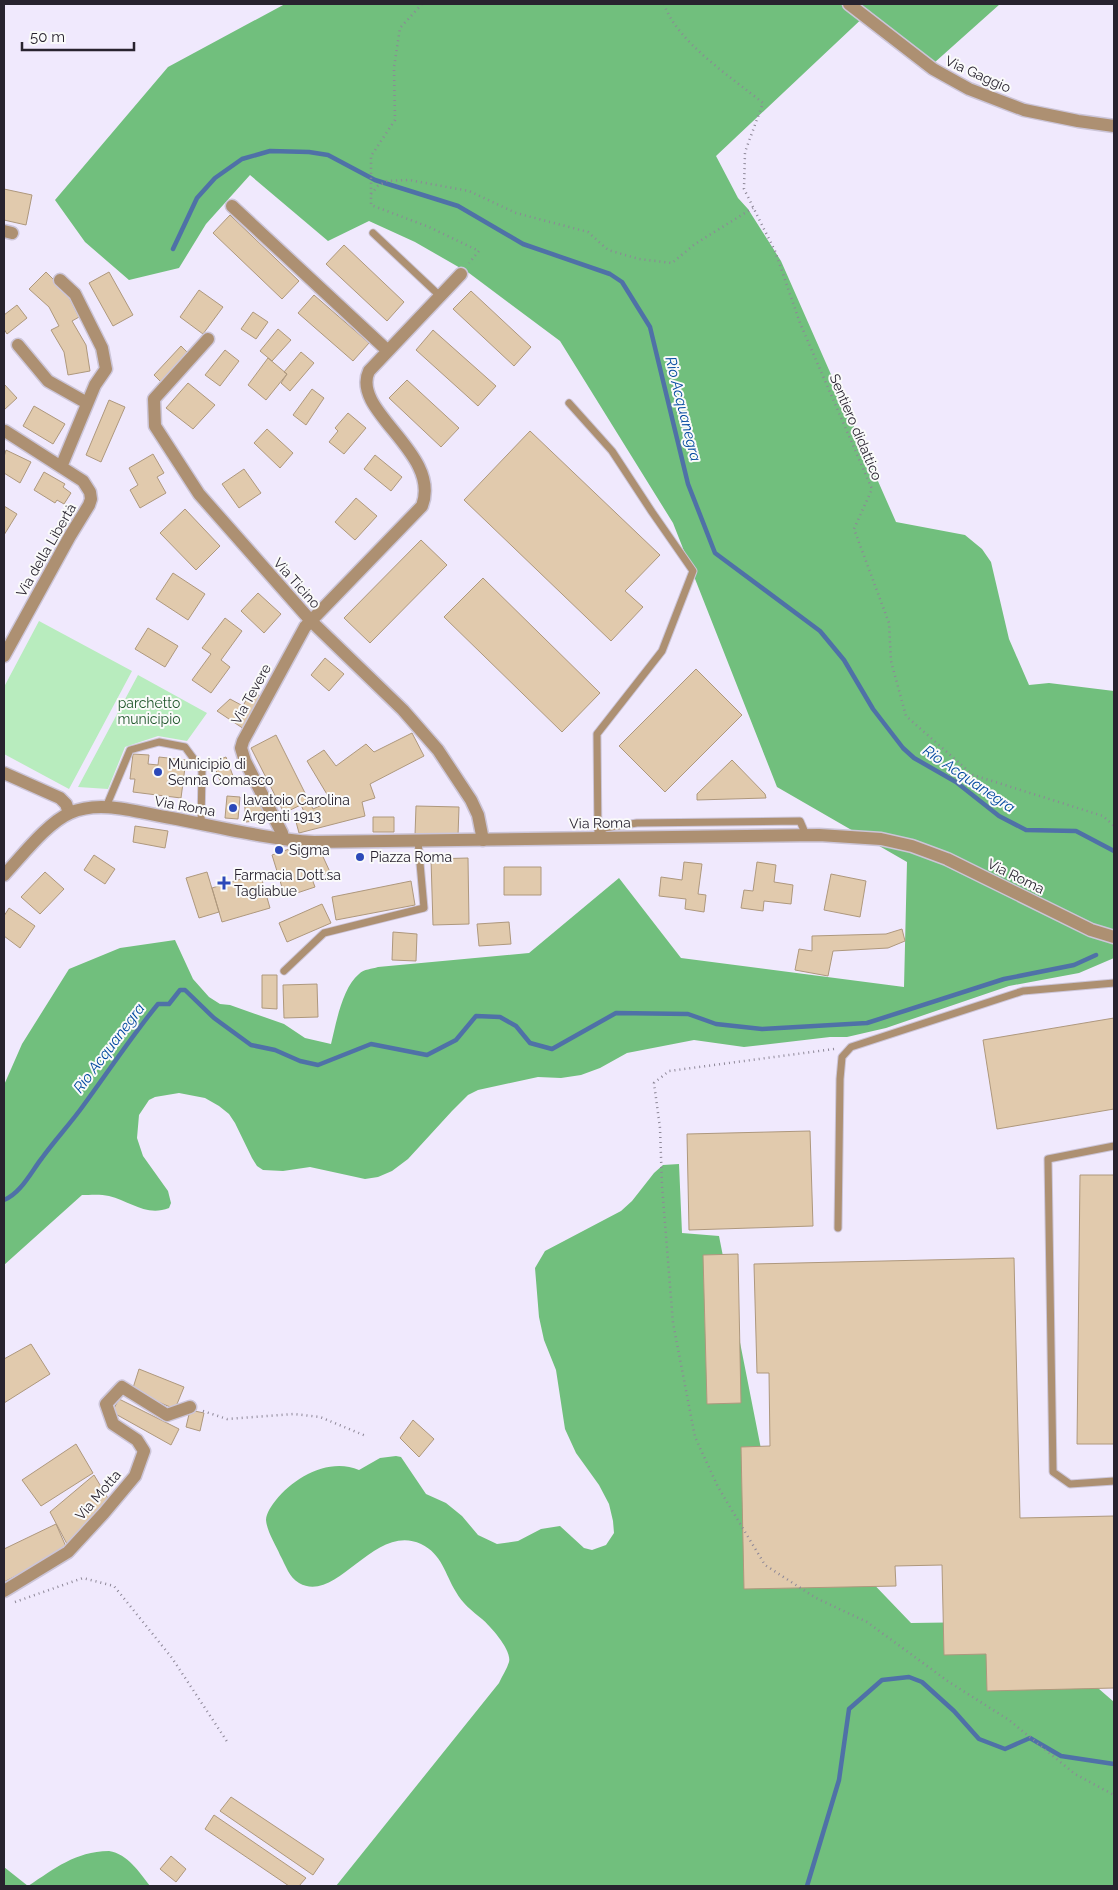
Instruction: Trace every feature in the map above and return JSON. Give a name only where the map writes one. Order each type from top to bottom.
[{"type":"street","name":"Via Gaggio","points":[[849,4],[933,69],[969,89],[1024,110],[1114,126]]},
{"type":"street","points":[[232,206],[388,351]]},
{"type":"street","points":[[311,621],[422,506],[425,498],[424,477],[420,466],[368,396],[365,379],[369,371],[461,274]]},
{"type":"street","points":[[60,280],[75,294],[102,348],[106,369],[95,384],[61,467]]},
{"type":"street","name":"Via Ticino","points":[[208,339],[154,399],[155,426],[199,494],[311,621],[402,710],[438,750],[471,800],[478,815],[482,840]]},
{"type":"street","points":[[18,345],[48,381],[87,403]]},
{"type":"street","name":"Via della Libertà","points":[[4,656],[89,505],[90,495],[83,480],[5,431]]},
{"type":"street","name":"Via Tevere","points":[[283,839],[282,833],[245,761],[242,748],[246,734],[305,627],[311,621]]},
{"type":"street","points":[[4,773],[60,798],[66,804],[69,813],[56,821],[4,875]]},
{"type":"street","name":"Via Roma","points":[[69,813],[81,809],[106,807],[283,839],[314,842],[806,835],[881,839],[912,846],[947,859],[1091,930],[1114,937]]},
{"type":"street","name":"Via Motta","points":[[4,1590],[68,1552],[135,1476],[144,1451],[137,1440],[113,1424],[106,1404],[122,1387],[167,1415],[190,1407]]},
{"type":"lane","points":[[373,233],[440,296]]},
{"type":"lane","points":[[570,403],[612,451],[694,571],[662,651],[597,734],[598,838]]},
{"type":"lane","points":[[106,807],[130,750],[159,742],[185,747],[202,770],[200,824]]},
{"type":"lane","points":[[284,971],[324,933],[424,908],[418,841]]},
{"type":"lane","points":[[838,1228],[840,1079],[842,1056],[851,1046],[1023,991],[1114,983]]},
{"type":"lane","points":[[1114,1146],[1048,1159],[1053,1472],[1070,1484],[1114,1482]]},
{"type":"path","points":[[422,4],[400,28],[394,67],[395,120],[371,156],[371,204],[429,227],[479,250],[461,274]]},
{"type":"path","name":"Sentiero didattico","points":[[664,4],[669,18],[695,48],[763,103],[745,152],[744,189],[774,251],[800,324],[872,489],[854,529],[889,623],[891,661],[906,716],[973,775],[1103,816],[1114,826]]},
{"type":"path","points":[[371,194],[378,186],[387,181],[409,180],[469,191],[516,213],[588,232],[608,250],[640,259],[672,263],[695,244],[753,208]]},
{"type":"path","points":[[851,1046],[669,1071],[654,1083],[660,1128],[662,1186],[673,1323],[695,1437],[718,1487],[765,1565],[816,1598],[867,1622],[949,1682],[1009,1720],[1075,1774],[1114,1795]]},
{"type":"path","points":[[190,1407],[226,1419],[294,1414],[320,1417],[366,1436]]},
{"type":"path","points":[[12,1602],[83,1578],[114,1586],[172,1658],[228,1743]]},
{"type":"green space","points":[[285,4],[1000,4],[934,63],[869,12],[716,156],[738,198],[748,209],[781,261],[896,522],[965,535],[982,549],[991,562],[1009,639],[1029,685],[1049,683],[1114,691],[1114,958],[1079,973],[1009,986],[886,1028],[847,1037],[830,1037],[744,1047],[694,1040],[627,1053],[600,1068],[581,1075],[561,1078],[538,1077],[478,1090],[468,1095],[408,1159],[392,1171],[378,1177],[365,1179],[310,1167],[283,1171],[263,1170],[257,1166],[252,1158],[229,1114],[219,1106],[205,1098],[179,1093],[155,1097],[149,1100],[139,1115],[137,1138],[143,1156],[168,1191],[171,1203],[169,1208],[153,1211],[109,1196],[82,1195],[4,1265],[4,1085],[22,1044],[69,969],[120,948],[175,940],[193,979],[209,997],[220,1004],[230,1005],[284,1024],[305,1038],[331,1044],[344,997],[353,980],[361,972],[378,967],[529,953],[619,878],[681,958],[904,987],[907,862],[777,787],[673,523],[560,341],[469,273],[415,242],[369,221],[328,241],[250,175],[206,224],[179,268],[129,280],[85,242],[55,200],[168,67]]},
{"type":"green space","points":[[39,621],[132,671],[69,789],[4,754],[4,687]]},
{"type":"green space","name":"parchetto municipio","points":[[138,675],[207,713],[187,741],[158,736],[125,747],[108,789],[78,787]]},
{"type":"green space","points":[[679,1164],[682,1233],[719,1236],[779,1540],[863,1573],[911,1623],[1044,1621],[1091,1682],[1114,1702],[1114,1886],[336,1886],[499,1683],[508,1665],[509,1657],[504,1645],[495,1633],[458,1596],[442,1565],[428,1548],[421,1544],[404,1540],[387,1544],[372,1552],[342,1575],[327,1583],[313,1587],[299,1583],[288,1571],[268,1529],[266,1517],[268,1512],[274,1502],[292,1484],[313,1471],[336,1466],[359,1470],[380,1458],[396,1456],[401,1457],[426,1494],[446,1503],[462,1516],[478,1535],[497,1544],[518,1541],[541,1529],[560,1526],[584,1548],[592,1550],[606,1545],[614,1533],[609,1504],[599,1485],[576,1453],[565,1429],[556,1370],[544,1340],[539,1317],[535,1268],[545,1251],[621,1211],[663,1165]]},
{"type":"green space","points":[[109,1851],[127,1860],[150,1886],[28,1886],[75,1858],[86,1854]]},
{"type":"green space","points":[[4,1867],[28,1886],[4,1886]]},
{"type":"building","points":[[4,189],[32,195],[26,225],[4,220]]},
{"type":"building","points":[[230,215],[299,281],[282,299],[213,233]]},
{"type":"building","points":[[344,245],[404,302],[387,321],[326,264]]},
{"type":"building","points":[[46,272],[67,293],[79,317],[72,321],[86,345],[90,371],[68,375],[64,352],[51,330],[59,326],[49,307],[29,289]]},
{"type":"building","points":[[109,272],[133,315],[113,326],[89,283]]},
{"type":"building","points":[[199,290],[223,307],[203,334],[180,317]]},
{"type":"building","points":[[471,291],[531,347],[514,366],[453,309]]},
{"type":"building","points":[[314,295],[369,343],[353,361],[298,313]]},
{"type":"building","points":[[17,305],[27,318],[7,334],[4,329],[4,315]]},
{"type":"building","points":[[253,312],[268,322],[256,339],[241,329]]},
{"type":"building","points":[[278,329],[291,340],[272,361],[260,351]]},
{"type":"building","points":[[433,330],[496,386],[478,406],[416,350]]},
{"type":"building","points":[[181,346],[192,357],[165,386],[154,375]]},
{"type":"building","points":[[225,350],[239,361],[220,386],[205,375]]},
{"type":"building","points":[[301,352],[314,363],[290,391],[281,383],[287,374],[284,372]]},
{"type":"building","points":[[268,358],[287,374],[266,400],[248,385]]},
{"type":"building","points":[[407,380],[459,428],[441,447],[389,398]]},
{"type":"building","points":[[188,383],[215,405],[193,429],[166,408]]},
{"type":"building","points":[[4,384],[17,398],[4,410]]},
{"type":"building","points":[[312,389],[324,398],[306,425],[293,415]]},
{"type":"building","points":[[109,400],[125,407],[101,462],[86,455]]},
{"type":"building","points":[[34,406],[65,424],[53,444],[23,426]]},
{"type":"building","points":[[348,413],[366,428],[344,454],[329,442],[338,431],[335,428]]},
{"type":"building","points":[[267,429],[293,453],[280,468],[254,443]]},
{"type":"building","points":[[530,431],[660,555],[625,591],[643,607],[611,641],[464,500]]},
{"type":"building","points":[[6,450],[31,462],[20,483],[4,473]]},
{"type":"building","points":[[153,454],[164,473],[157,477],[166,493],[140,508],[130,490],[138,485],[129,468]]},
{"type":"building","points":[[375,455],[402,477],[391,491],[364,469]]},
{"type":"building","points":[[244,469],[261,493],[239,508],[222,484]]},
{"type":"building","points":[[44,472],[65,484],[63,487],[71,493],[64,504],[57,500],[55,503],[34,490]]},
{"type":"building","points":[[356,498],[377,516],[355,540],[335,522]]},
{"type":"building","points":[[4,506],[17,514],[4,535]]},
{"type":"building","points":[[185,509],[220,546],[196,570],[160,533]]},
{"type":"building","points":[[421,540],[447,565],[370,643],[344,618]]},
{"type":"building","points":[[173,573],[205,594],[188,620],[156,599]]},
{"type":"building","points":[[483,578],[600,693],[562,732],[444,617]]},
{"type":"building","points":[[258,593],[281,614],[264,633],[241,611]]},
{"type":"building","points":[[225,618],[242,631],[221,660],[230,667],[211,693],[192,680],[211,654],[202,648]]},
{"type":"building","points":[[148,628],[178,646],[165,667],[135,649]]},
{"type":"building","points":[[325,658],[344,674],[329,691],[311,675]]},
{"type":"building","points":[[696,669],[742,715],[665,792],[619,746]]},
{"type":"building","points":[[251,691],[262,697],[244,729],[217,711],[230,699],[243,706]]},
{"type":"building","points":[[412,733],[424,756],[370,784],[375,798],[362,802],[365,816],[299,833],[295,818],[305,814],[301,805],[309,801],[313,809],[331,801],[307,761],[324,750],[336,766],[366,744],[374,752]]},
{"type":"building","points":[[276,735],[309,801],[284,813],[251,748]]},
{"type":"building","name":"Municipio di Senna Comasco","points":[[133,754],[149,755],[148,764],[158,765],[159,757],[186,760],[181,798],[133,792],[135,779],[130,779]]},
{"type":"building","points":[[226,757],[233,776],[220,781],[213,762]]},
{"type":"building","points":[[732,760],[765,794],[766,798],[697,800],[697,794]]},
{"type":"building","name":"lavatoio Carolina Argenti 1913","points":[[227,796],[240,797],[238,819],[225,818]]},
{"type":"building","points":[[261,796],[263,820],[246,822],[244,797]]},
{"type":"building","points":[[416,806],[459,807],[458,836],[415,835]]},
{"type":"building","points":[[373,817],[394,817],[394,832],[373,832]]},
{"type":"building","points":[[135,826],[168,831],[165,848],[133,842]]},
{"type":"building","points":[[298,846],[300,857],[319,848],[330,872],[312,879],[315,887],[285,897],[272,855]]},
{"type":"building","points":[[94,855],[115,869],[105,884],[84,870]]},
{"type":"building","points":[[468,858],[469,924],[433,925],[431,859]]},
{"type":"building","points":[[684,862],[702,864],[698,894],[706,895],[704,912],[685,909],[686,899],[659,896],[661,877],[682,880]]},
{"type":"building","points":[[757,862],[776,865],[774,882],[793,885],[791,904],[764,901],[763,911],[741,908],[744,890],[753,891]]},
{"type":"building","points":[[504,867],[541,867],[541,895],[504,895]]},
{"type":"building","points":[[45,872],[64,889],[40,914],[21,897]]},
{"type":"building","points":[[207,872],[219,912],[199,918],[186,878]]},
{"type":"building","points":[[260,873],[270,908],[222,922],[212,888]]},
{"type":"building","points":[[831,874],[866,881],[860,917],[824,910]]},
{"type":"building","points":[[411,881],[415,905],[336,920],[332,897]]},
{"type":"building","points":[[322,904],[331,923],[287,942],[279,923]]},
{"type":"building","points":[[9,908],[35,926],[20,948],[4,936],[4,916]]},
{"type":"building","points":[[509,922],[511,944],[479,946],[477,924]]},
{"type":"building","points":[[902,929],[905,941],[888,948],[833,951],[828,976],[795,970],[799,949],[812,951],[812,936],[886,934]]},
{"type":"building","points":[[393,932],[417,934],[416,961],[392,960]]},
{"type":"building","points":[[262,975],[277,975],[277,1009],[262,1008]]},
{"type":"building","points":[[317,984],[318,1017],[284,1018],[283,985]]},
{"type":"building","points":[[1114,1018],[1114,1109],[997,1129],[983,1040]]},
{"type":"building","points":[[810,1131],[813,1226],[689,1230],[687,1134]]},
{"type":"building","points":[[1080,1175],[1114,1175],[1114,1444],[1077,1444]]},
{"type":"building","points":[[738,1254],[741,1403],[707,1404],[703,1255]]},
{"type":"building","points":[[1014,1258],[1020,1518],[1114,1516],[1114,1688],[987,1691],[986,1654],[944,1655],[942,1565],[895,1566],[896,1586],[744,1589],[741,1447],[770,1446],[769,1373],[757,1373],[754,1264]]},
{"type":"building","points":[[31,1344],[50,1374],[4,1403],[4,1359]]},
{"type":"building","points":[[139,1369],[184,1387],[175,1409],[132,1391]]},
{"type":"building","points":[[119,1399],[179,1429],[171,1445],[112,1412]]},
{"type":"building","points":[[190,1410],[204,1413],[200,1431],[186,1427]]},
{"type":"building","points":[[413,1420],[434,1439],[419,1457],[400,1438]]},
{"type":"building","points":[[76,1444],[93,1473],[41,1506],[22,1480]]},
{"type":"building","points":[[94,1475],[109,1500],[67,1544],[50,1512]]},
{"type":"building","points":[[56,1524],[67,1549],[4,1582],[4,1549]]},
{"type":"building","points":[[231,1797],[324,1859],[313,1875],[220,1811]]},
{"type":"building","points":[[214,1815],[306,1878],[299,1886],[289,1886],[205,1829]]},
{"type":"building","points":[[171,1856],[186,1869],[176,1882],[160,1869]]},
{"type":"waterway","name":"Rio Acquanegra","points":[[173,249],[197,198],[215,178],[242,159],[270,151],[309,152],[328,155],[375,180],[458,206],[523,244],[610,274],[622,282],[650,327],[688,484],[715,553],[820,631],[844,660],[873,709],[903,748],[914,758],[956,782],[999,816],[1026,830],[1076,831],[1114,851]]},
{"type":"waterway","name":"Rio Acquanegra","points":[[4,1200],[16,1192],[25,1182],[158,1004],[169,1004],[180,990],[185,990],[214,1018],[251,1045],[275,1050],[300,1061],[318,1065],[371,1044],[427,1055],[456,1040],[476,1016],[500,1017],[516,1026],[530,1043],[552,1049],[616,1013],[688,1014],[716,1024],[762,1029],[867,1023],[1004,979],[1074,965],[1096,955]]},
{"type":"waterway","points":[[807,1886],[839,1780],[849,1709],[882,1680],[909,1677],[922,1682],[954,1711],[979,1739],[1005,1749],[1030,1738],[1061,1756],[1114,1764]]},
{"type":"place","name":"Municipio di Senna Comasco","points":[[158,772]]},
{"type":"place","name":"lavatoio Carolina Argenti 1913","points":[[233,808]]},
{"type":"place","name":"Sigma","points":[[279,850]]},
{"type":"place","name":"Piazza Roma","points":[[360,857]]},
{"type":"place","name":"Farmacia Dott.sa Tagliabue","points":[[224,883]]}]
